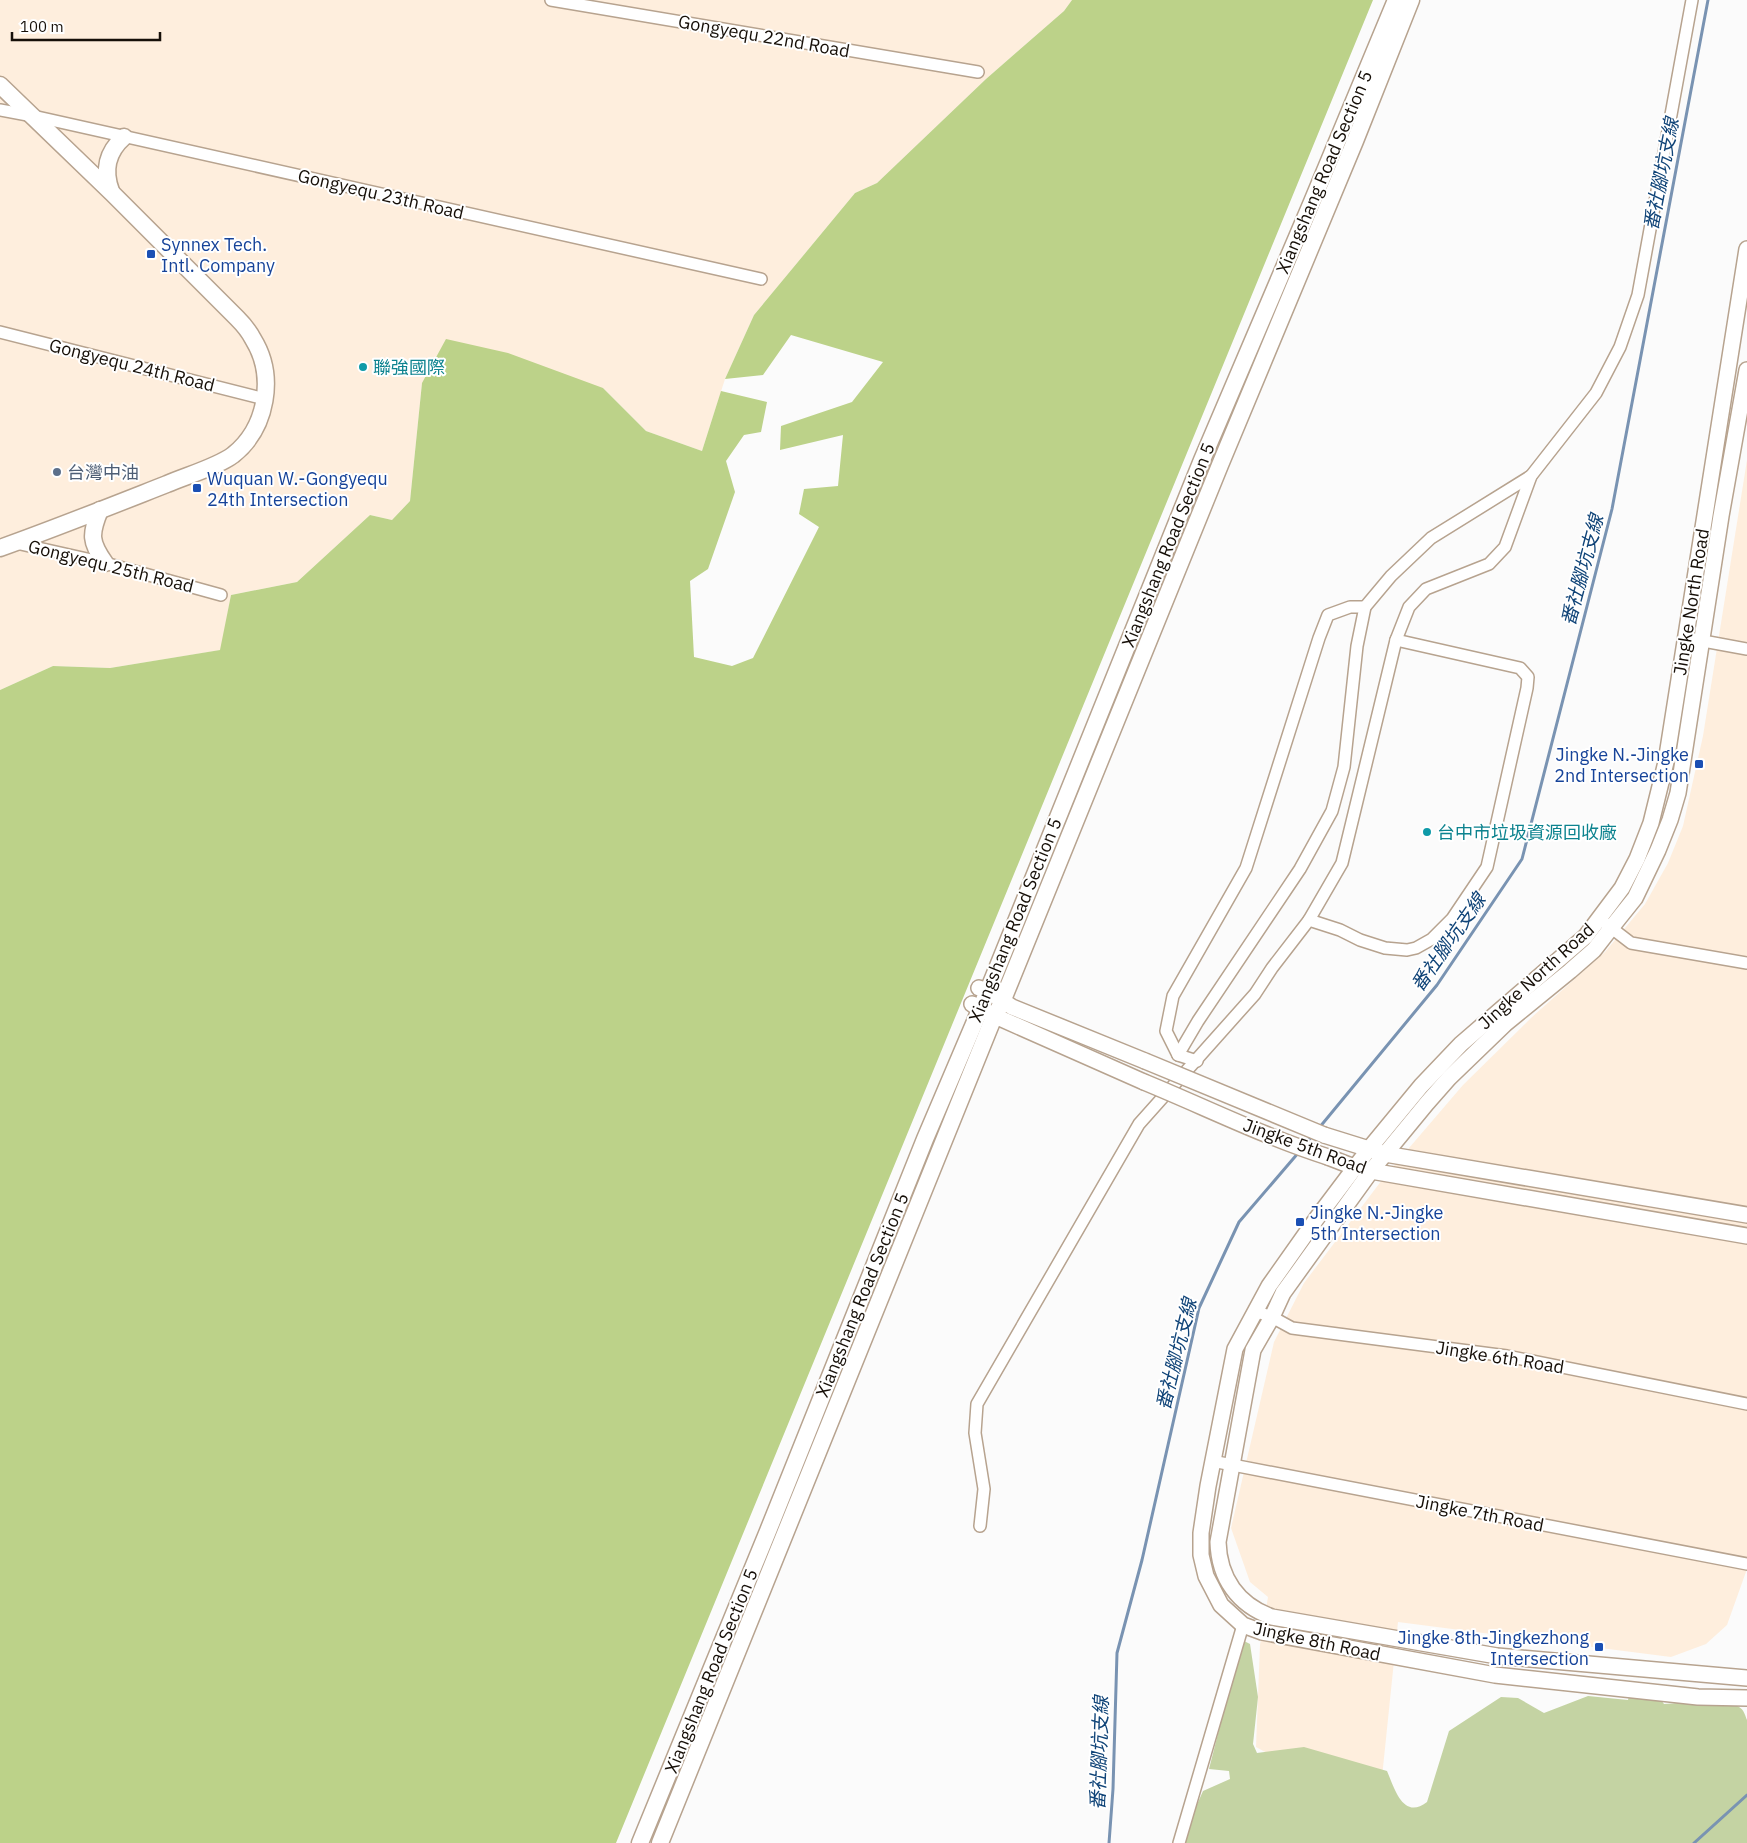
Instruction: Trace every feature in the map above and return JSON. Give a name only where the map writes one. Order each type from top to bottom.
[{"type":"main road","name":"Xiangshang Road Section 5","points":[[640,1843],[768,1531],[925,1139],[976,1006],[1202,460],[1316,194],[1396,0]]},
{"type":"main road","name":"Xiangshang Road Section 5","points":[[660,1843],[921,1195],[1355,141],[1410,0]]},
{"type":"main road","points":[[0,85],[112,193],[237,318],[254,338],[264,364],[266,386],[265,399],[252,434],[244,445],[225,460],[100,510],[5,543]]},
{"type":"main road","points":[[112,193],[107,181],[106,168],[109,155],[124,137]]},
{"type":"main road","points":[[100,510],[93,529],[93,543],[105,563]]},
{"type":"street","name":"Gongyequ 22nd Road","points":[[551,0],[978,72]]},
{"type":"street","points":[[980,1526],[984,1488],[975,1433],[977,1404],[1139,1124],[1148,1112],[1197,1061],[1254,994],[1309,920],[1342,863],[1396,640],[1409,606],[1426,590],[1489,564],[1505,547],[1530,476],[1596,393],[1620,348],[1638,295],[1692,0]]},
{"type":"street","name":"Gongyequ 23th Road","points":[[0,110],[761,279]]},
{"type":"street","name":"Jingke North Road","points":[[1231,1465],[1253,1350],[1283,1292],[1384,1154],[1449,1078],[1505,1024],[1570,972],[1594,950],[1605,923],[1637,859],[1651,823],[1666,762],[1747,249]]},
{"type":"street","name":"Gongyequ 24th Road","points":[[0,332],[265,399]]},
{"type":"street","name":"Jingke North Road","points":[[1212,1461],[1235,1349],[1269,1286],[1354,1167],[1421,1086],[1461,1044],[1492,1016],[1527,989],[1586,936],[1635,898],[1658,850],[1678,793],[1721,516],[1747,370]]},
{"type":"street","points":[[1178,1055],[1198,1021],[1300,869],[1332,811],[1344,767],[1356,646],[1364,607],[1391,576],[1431,538],[1530,476]]},
{"type":"street","name":"Gongyequ 25th Road","points":[[5,543],[105,563],[221,594]]},
{"type":"street","points":[[1197,1061],[1178,1055],[1166,1030],[1173,996],[1246,868],[1328,615],[1350,607],[1364,607]]},
{"type":"street","points":[[1687,638],[1747,649]]},
{"type":"street","points":[[1309,920],[1385,948],[1407,950],[1416,948],[1432,939],[1452,919],[1486,867],[1528,688],[1528,677],[1520,668],[1396,640]]},
{"type":"street","points":[[1605,923],[1631,943],[1747,963]]},
{"type":"street","name":"Jingke 5th Road","points":[[983,990],[999,1009],[1144,1082],[1201,1105],[1273,1138],[1354,1167],[1747,1236]]},
{"type":"street","name":"Jingke 5th Road","points":[[976,1006],[999,1009],[1145,1062],[1324,1135],[1384,1154],[1747,1215]]},
{"type":"street","name":"Jingke 6th Road","points":[[1255,1311],[1272,1316],[1292,1328],[1507,1356],[1747,1404]]},
{"type":"street","name":"Jingke 7th Road","points":[[1212,1461],[1747,1564]]},
{"type":"street","name":"Jingke 8th Road","points":[[1212,1461],[1201,1533],[1203,1566],[1215,1596],[1228,1612],[1243,1625],[1262,1632],[1495,1675],[1698,1697],[1747,1698]]},
{"type":"street","name":"Jingke 8th Road","points":[[1231,1465],[1218,1542],[1219,1562],[1232,1590],[1246,1604],[1263,1614],[1497,1656],[1747,1678]]},
{"type":"street","points":[[1179,1843],[1243,1625]]},
{"type":"shaded area","points":[[0,0],[1072,0],[1064,11],[986,79],[877,183],[855,193],[754,315],[725,379],[702,451],[646,431],[603,388],[422,383],[410,501],[392,520],[370,515],[297,582],[231,595],[221,650],[110,668],[53,666],[0,690]]},
{"type":"shaded area","points":[[1747,460],[1747,1569],[1727,1625],[1706,1644],[1671,1657],[1398,1622],[1381,1787],[1280,1760],[1256,1747],[1260,1645],[1268,1597],[1250,1582],[1231,1528],[1274,1342],[1304,1283],[1385,1176],[1463,1085],[1532,1017],[1605,952],[1645,904],[1668,863],[1683,826],[1703,736]]},
{"type":"green space","points":[[1072,0],[1373,0],[616,1843],[0,1843],[0,690],[53,666],[110,668],[220,650],[231,595],[297,582],[370,515],[392,520],[410,501],[422,383],[446,339],[508,353],[603,388],[646,431],[702,451],[721,391],[767,402],[761,432],[744,435],[726,461],[735,492],[708,569],[690,581],[694,657],[732,666],[753,658],[819,527],[799,514],[804,489],[838,486],[843,435],[780,450],[781,426],[852,402],[883,362],[791,335],[763,375],[725,379],[754,315],[855,193],[877,183],[986,79],[1064,11]]},
{"type":"green space","points":[[1242,1640],[1250,1644],[1258,1697],[1253,1744],[1257,1753],[1304,1747],[1387,1771],[1396,1793],[1406,1805],[1412,1807],[1419,1807],[1427,1802],[1449,1731],[1501,1697],[1518,1698],[1544,1713],[1588,1696],[1628,1700],[1631,1687],[1654,1690],[1664,1704],[1703,1702],[1733,1704],[1742,1710],[1747,1720],[1747,1843],[1180,1843],[1203,1791],[1230,1779],[1229,1771],[1209,1769]]},
{"type":"waterway","name":"番社腳坑支線","points":[[1319,1128],[1437,985],[1522,859],[1612,509],[1708,0]]},
{"type":"waterway","name":"番社腳坑支線","points":[[1304,1145],[1313,1135]]},
{"type":"waterway","name":"番社腳坑支線","points":[[1109,1843],[1113,1789],[1117,1653],[1142,1560],[1199,1308],[1239,1222],[1299,1152]]},
{"type":"waterway","points":[[1694,1843],[1747,1795]]},
{"type":"place","name":"Synnex Tech. Intl. Company","points":[[151,254]]},
{"type":"place","name":"聯強國際","points":[[363,367]]},
{"type":"place","name":"台灣中油","points":[[57,472]]},
{"type":"place","name":"Wuquan W.-Gongyequ 24th Intersection","points":[[197,488]]},
{"type":"place","name":"Jingke N.-Jingke 2nd Intersection","points":[[1699,764]]},
{"type":"place","name":"台中市垃圾資源回收廠","points":[[1427,832]]},
{"type":"place","name":"Jingke N.-Jingke 5th Intersection","points":[[1300,1222]]},
{"type":"place","name":"Jingke 8th-Jingkezhong Intersection","points":[[1599,1647]]}]
